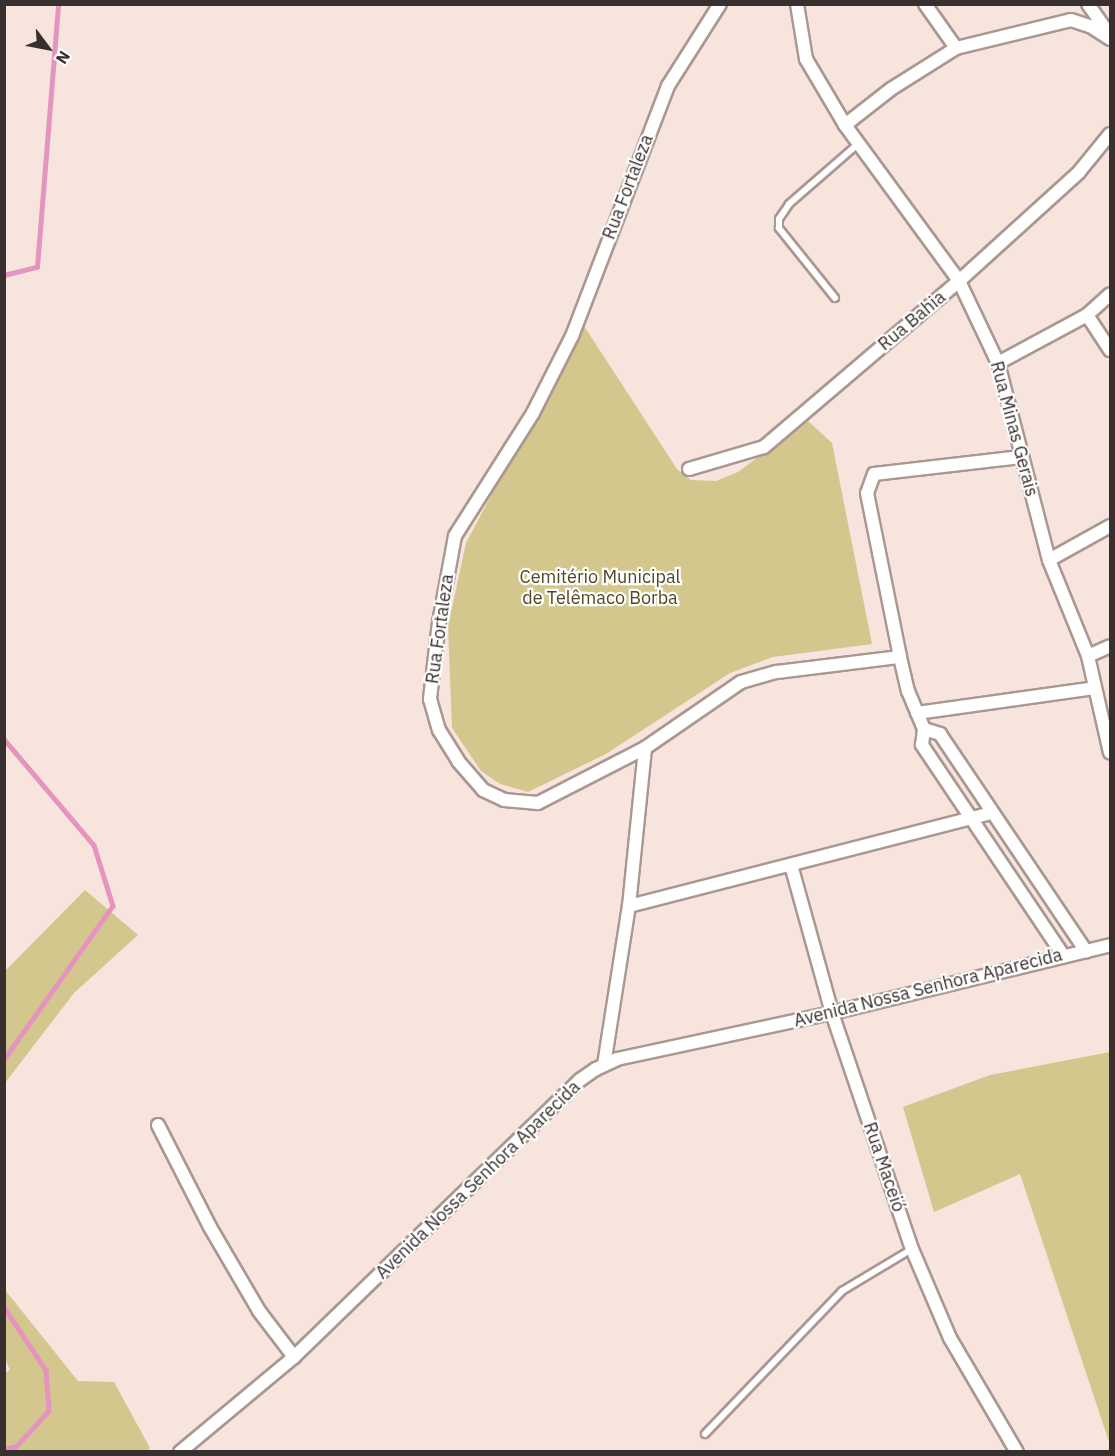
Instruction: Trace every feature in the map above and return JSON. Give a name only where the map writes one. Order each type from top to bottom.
[{"type":"street","name":"Rua Fortaleza","points":[[720,4],[668,86],[572,336],[533,413],[455,536],[432,671],[430,699],[439,730],[471,777],[483,790],[504,800],[538,802],[645,748],[741,682],[777,672],[900,657]]},
{"type":"street","name":"Rua Minas Gerais","points":[[797,4],[806,59],[858,144],[959,281],[998,363],[1049,560],[1088,656],[1110,753]]},
{"type":"street","points":[[925,4],[956,48]]},
{"type":"street","points":[[1088,4],[1110,37]]},
{"type":"street","points":[[845,125],[900,83],[956,48],[1071,20],[1110,37]]},
{"type":"street","name":"Rua Bahia","points":[[689,469],[764,447],[959,281],[1079,172],[1110,134]]},
{"type":"street","points":[[998,363],[1087,315],[1110,294]]},
{"type":"street","points":[[1087,315],[1110,350]]},
{"type":"street","points":[[1022,457],[874,474],[867,493],[900,657],[917,714],[924,729],[921,742],[925,752],[1063,955]]},
{"type":"street","points":[[1049,560],[1110,526]]},
{"type":"street","points":[[1088,656],[1110,646]]},
{"type":"street","points":[[917,714],[1094,688]]},
{"type":"street","points":[[924,729],[940,734],[1086,951]]},
{"type":"street","points":[[604,1065],[629,906],[645,748]]},
{"type":"street","points":[[629,906],[991,813]]},
{"type":"street","name":"Rua Maceió","points":[[791,865],[832,1013],[912,1249],[950,1338],[1017,1452]]},
{"type":"street","name":"Avenida Nossa Senhora Aparecida","points":[[180,1452],[294,1357],[580,1080],[604,1065],[617,1059],[832,1013],[1110,945]]},
{"type":"street","points":[[158,1125],[210,1227],[260,1311],[294,1357]]},
{"type":"lane","points":[[835,298],[779,228],[779,219],[789,204],[858,144]]},
{"type":"lane","points":[[705,1434],[842,1292],[912,1249]]},
{"type":"green space","name":"Cemitério Municipal de Telêmaco Borba","points":[[582,323],[677,469],[691,480],[716,481],[738,472],[807,420],[832,443],[872,644],[773,657],[730,673],[606,754],[528,792],[500,784],[481,771],[452,728],[448,626],[466,543]]},
{"type":"green space","points":[[85,890],[138,935],[74,993],[5,1083],[5,971]]},
{"type":"green space","points":[[1110,1052],[1110,1445],[1020,1174],[934,1212],[903,1107],[990,1075]]},
{"type":"green space","points":[[5,1290],[78,1381],[114,1382],[150,1448],[147,1451],[5,1451],[5,1373],[10,1370],[5,1359]]},
{"type":"waterway","points":[[4,275],[37,267],[58,4]]},
{"type":"waterway","points":[[4,739],[94,845],[113,906],[4,1060]]},
{"type":"waterway","points":[[4,1307],[46,1370],[49,1411],[16,1447],[4,1449]]}]
